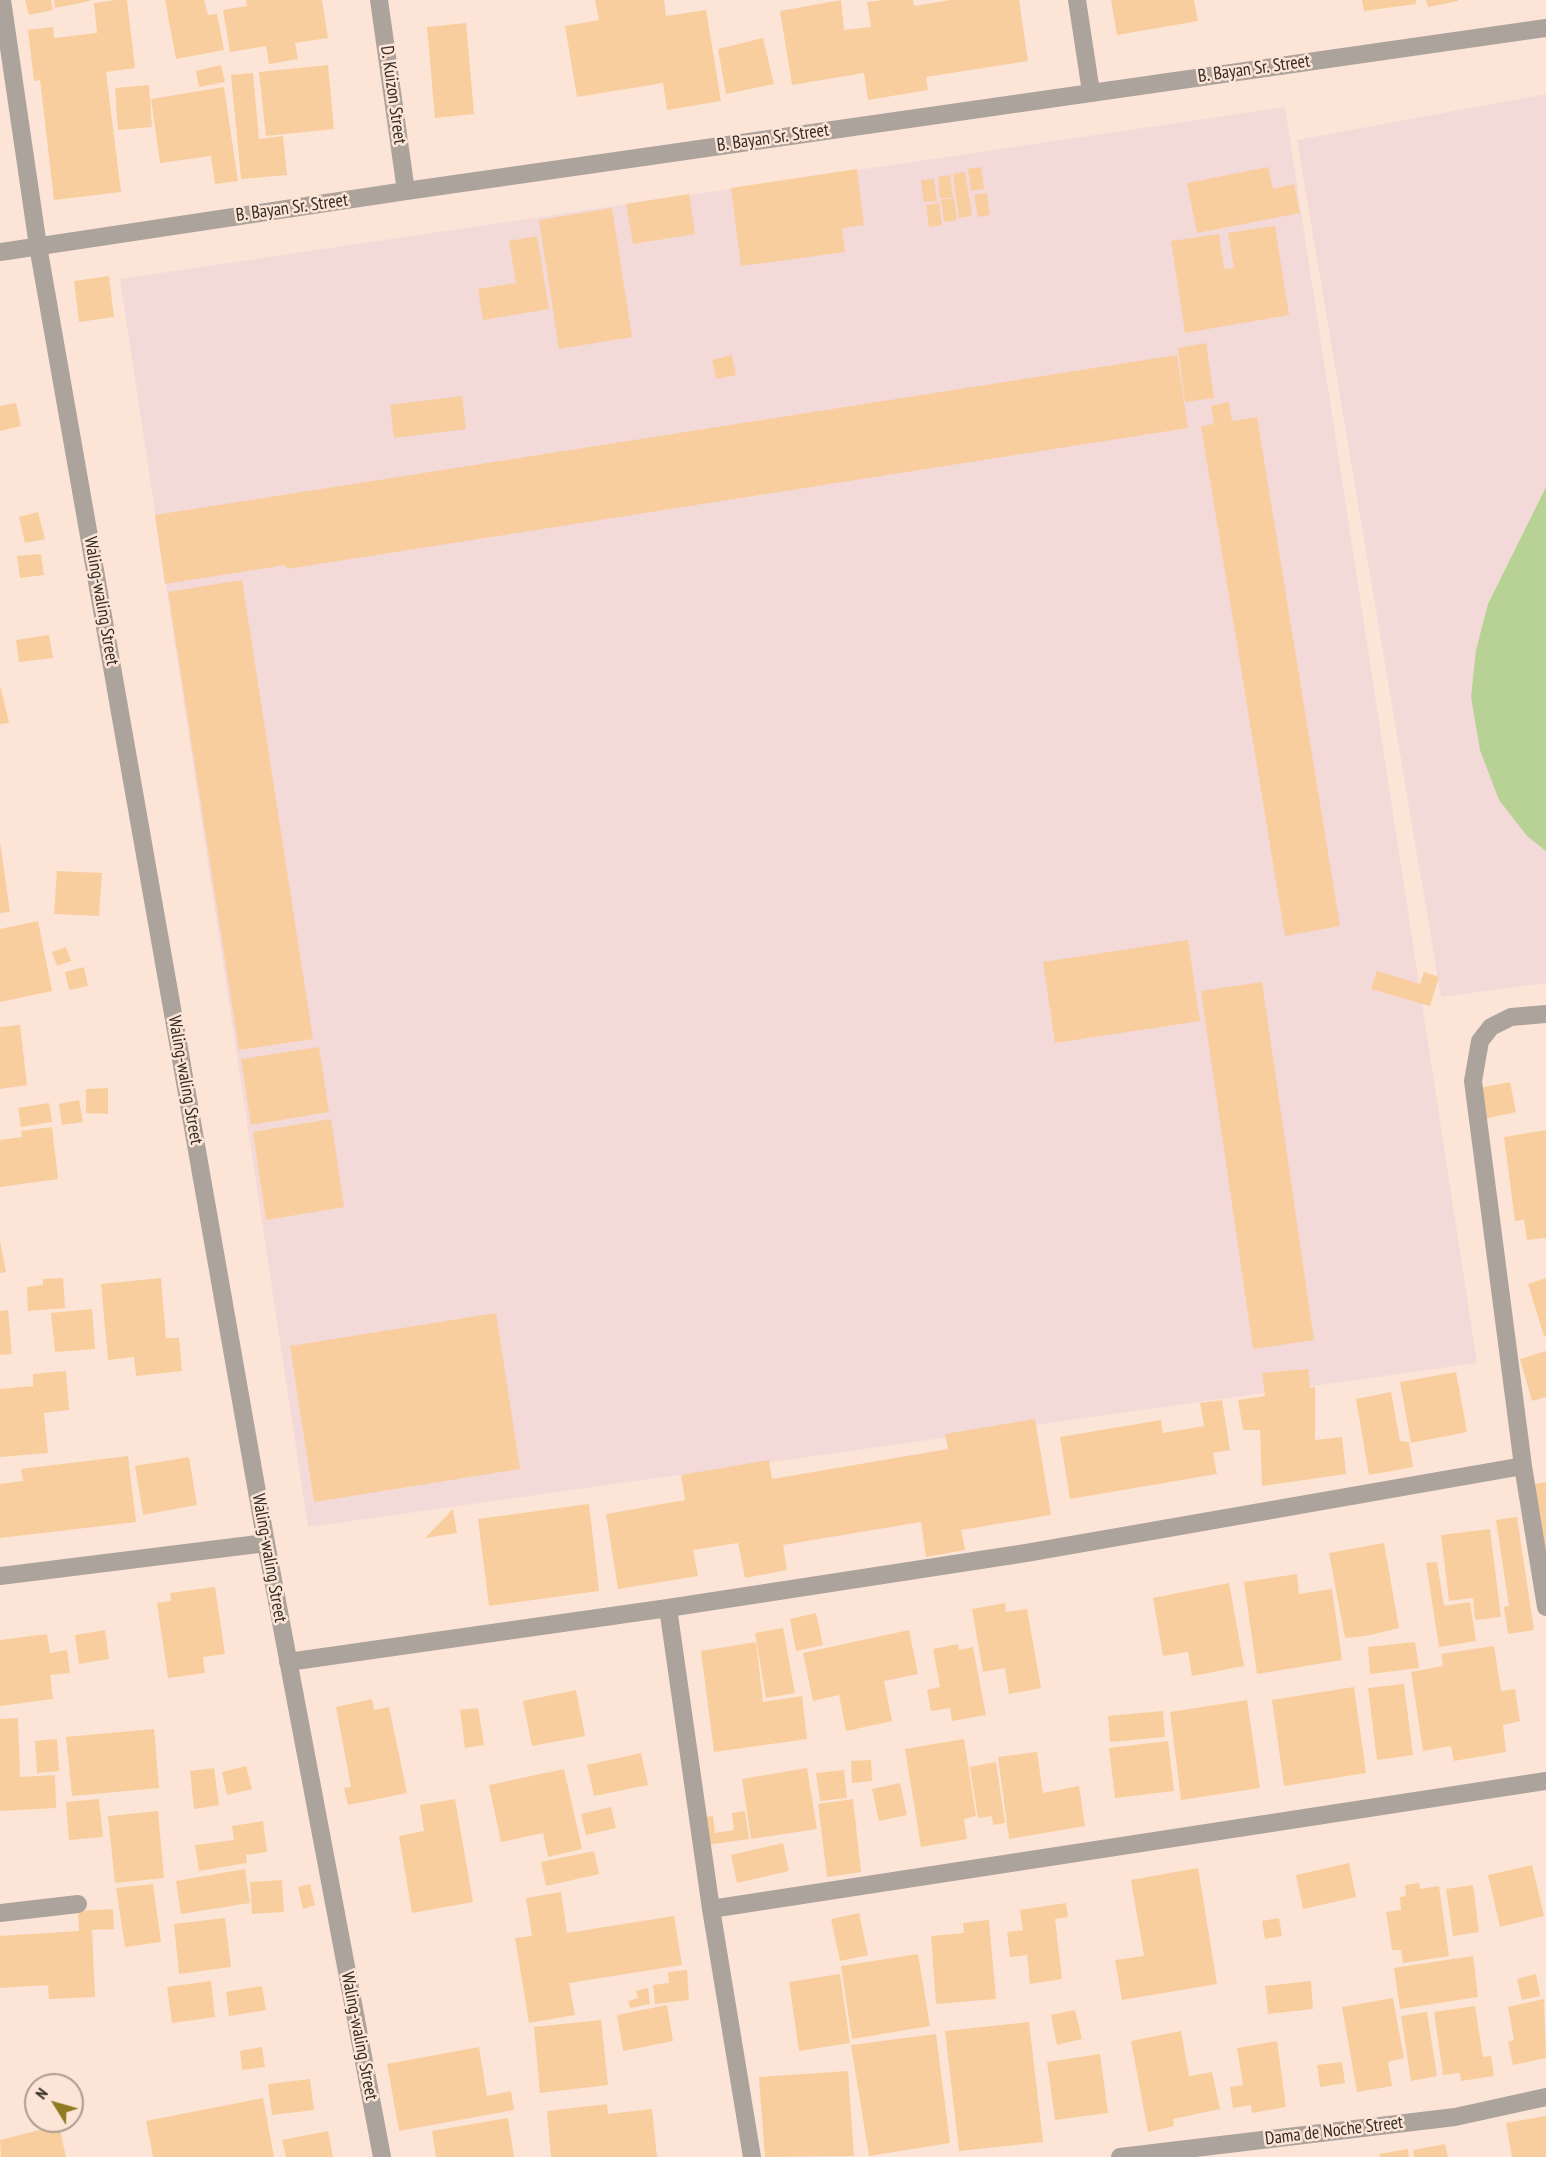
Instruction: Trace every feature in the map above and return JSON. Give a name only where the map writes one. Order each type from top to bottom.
[{"type":"street","name":"Waling-waling Street","points":[[2,0],[38,246],[266,1543],[382,2157]]},
{"type":"street","name":"D. Kuizon Street","points":[[379,0],[406,191]]},
{"type":"street","points":[[1077,0],[1091,92]]},
{"type":"street","name":"B. Bayan Sr. Street","points":[[0,252],[406,191],[1546,28]]},
{"type":"street","points":[[1546,1014],[1511,1017],[1491,1027],[1480,1041],[1473,1082],[1523,1466],[1546,1607]]},
{"type":"street","points":[[288,1662],[668,1608],[1038,1551],[1523,1466]]},
{"type":"street","points":[[0,1576],[266,1543]]},
{"type":"street","points":[[668,1608],[711,1909],[752,2157]]},
{"type":"street","points":[[711,1909],[1546,1781]]},
{"type":"street","points":[[0,1913],[78,1904]]},
{"type":"street","name":"Dama de Noche Street","points":[[1120,2157],[1455,2117],[1546,2097]]},
{"type":"shaded area","points":[[1546,94],[1546,983],[1441,997],[1297,140]]},
{"type":"shaded area","points":[[1285,107],[1477,1363],[308,1527],[120,279]]},
{"type":"green space","points":[[1546,487],[1546,851],[1527,836],[1499,800],[1480,750],[1471,697],[1476,650],[1488,604]]},
{"type":"building","points":[[25,0],[51,0],[53,10],[29,15]]},
{"type":"building","points":[[54,0],[89,0],[90,1],[55,8]]},
{"type":"building","points":[[127,0],[135,68],[106,72],[121,192],[54,200],[40,80],[34,81],[28,30],[53,27],[54,38],[97,33],[94,3]]},
{"type":"building","points":[[165,0],[204,0],[208,15],[217,14],[224,50],[176,59]]},
{"type":"building","points":[[246,0],[322,0],[328,38],[295,43],[298,59],[269,64],[266,46],[230,52],[223,10],[247,6]]},
{"type":"building","points":[[595,0],[664,0],[666,16],[706,10],[721,101],[667,110],[663,83],[577,97],[565,26],[599,20]]},
{"type":"building","points":[[841,0],[844,30],[871,27],[867,2],[913,0],[914,6],[950,0],[1019,0],[1028,61],[926,77],[928,90],[868,100],[864,73],[792,85],[780,11]]},
{"type":"building","points":[[1111,0],[1194,0],[1198,21],[1117,35]]},
{"type":"building","points":[[1362,0],[1416,0],[1416,4],[1364,11]]},
{"type":"building","points":[[1426,0],[1458,0],[1458,1],[1428,7]]},
{"type":"building","points":[[466,23],[474,114],[435,118],[427,27]]},
{"type":"building","points":[[763,38],[774,84],[726,94],[718,49]]},
{"type":"building","points":[[221,65],[225,82],[199,87],[196,71]]},
{"type":"building","points":[[328,65],[334,129],[266,136],[259,72]]},
{"type":"building","points":[[253,73],[259,139],[283,136],[287,175],[241,179],[231,75]]},
{"type":"building","points":[[149,85],[152,127],[118,130],[115,88]]},
{"type":"building","points":[[224,87],[238,181],[215,184],[211,156],[160,163],[151,99]]},
{"type":"building","points":[[981,167],[984,189],[971,191],[968,169]]},
{"type":"building","points":[[1268,167],[1273,189],[1294,184],[1300,213],[1197,233],[1187,183]]},
{"type":"building","points":[[857,169],[864,225],[842,228],[845,252],[741,266],[731,188]]},
{"type":"building","points":[[965,172],[972,216],[959,218],[953,174]]},
{"type":"building","points":[[950,175],[953,197],[940,199],[938,177]]},
{"type":"building","points":[[934,179],[937,201],[924,202],[921,180]]},
{"type":"building","points":[[987,193],[990,215],[978,217],[974,195]]},
{"type":"building","points":[[689,194],[695,234],[633,244],[626,204]]},
{"type":"building","points":[[954,198],[957,220],[944,222],[941,200]]},
{"type":"building","points":[[939,203],[942,225],[929,227],[926,205]]},
{"type":"building","points":[[612,208],[632,337],[559,349],[539,220]]},
{"type":"building","points":[[1275,226],[1289,315],[1185,333],[1171,241],[1219,234],[1224,269],[1234,268],[1228,233]]},
{"type":"building","points":[[537,236],[549,309],[483,320],[478,289],[516,283],[509,241]]},
{"type":"building","points":[[109,276],[114,317],[79,322],[74,281]]},
{"type":"building","points":[[1206,343],[1214,398],[1185,402],[1178,348]]},
{"type":"building","points":[[732,355],[736,375],[716,379],[712,360]]},
{"type":"building","points":[[1177,355],[1188,428],[287,569],[286,565],[165,584],[155,515]]},
{"type":"building","points":[[462,396],[466,429],[394,438],[390,405]]},
{"type":"building","points":[[1229,402],[1232,421],[1214,424],[1211,406]]},
{"type":"building","points":[[16,403],[21,426],[0,431],[0,406]]},
{"type":"building","points":[[1257,417],[1340,926],[1285,936],[1201,426]]},
{"type":"building","points":[[38,512],[45,539],[25,543],[19,517]]},
{"type":"building","points":[[41,554],[44,575],[20,578],[17,556]]},
{"type":"building","points":[[242,580],[313,1039],[239,1050],[168,592]]},
{"type":"building","points":[[49,635],[53,658],[19,662],[16,640]]},
{"type":"building","points":[[0,685],[9,723],[0,724]]},
{"type":"building","points":[[0,841],[10,912],[0,913]]},
{"type":"building","points":[[57,871],[102,873],[99,916],[54,914]]},
{"type":"building","points":[[38,921],[52,991],[0,1002],[0,929]]},
{"type":"building","points":[[1188,940],[1200,1021],[1055,1043],[1043,962]]},
{"type":"building","points":[[66,947],[71,961],[57,966],[52,952]]},
{"type":"building","points":[[84,967],[88,986],[69,990],[65,972]]},
{"type":"building","points":[[1377,971],[1420,984],[1424,972],[1439,977],[1430,1006],[1371,989]]},
{"type":"building","points":[[1262,982],[1314,1340],[1253,1349],[1201,991]]},
{"type":"building","points":[[20,1025],[27,1085],[0,1089],[0,1027]]},
{"type":"building","points":[[319,1047],[329,1112],[251,1125],[241,1059]]},
{"type":"building","points":[[1510,1082],[1516,1112],[1484,1119],[1479,1088]]},
{"type":"building","points":[[108,1088],[108,1114],[86,1113],[86,1089]]},
{"type":"building","points":[[79,1100],[83,1122],[62,1125],[59,1104]]},
{"type":"building","points":[[49,1103],[52,1122],[21,1127],[18,1108]]},
{"type":"building","points":[[331,1119],[344,1207],[266,1220],[253,1132]]},
{"type":"building","points":[[52,1127],[58,1179],[0,1187],[0,1140],[22,1137],[21,1131]]},
{"type":"building","points":[[1546,1130],[1546,1238],[1527,1240],[1524,1220],[1515,1221],[1504,1137]]},
{"type":"building","points":[[0,1241],[6,1272],[0,1273]]},
{"type":"building","points":[[63,1278],[65,1308],[28,1311],[27,1287],[43,1285],[43,1279]]},
{"type":"building","points":[[161,1278],[166,1338],[179,1338],[182,1371],[136,1376],[134,1357],[108,1360],[101,1284]]},
{"type":"building","points":[[1546,1278],[1546,1336],[1544,1336],[1528,1284]]},
{"type":"building","points":[[92,1309],[95,1349],[55,1352],[51,1313]]},
{"type":"building","points":[[8,1310],[12,1354],[0,1355],[0,1311]]},
{"type":"building","points":[[496,1313],[520,1469],[314,1502],[290,1346]]},
{"type":"building","points":[[1546,1351],[1546,1397],[1532,1401],[1520,1359]]},
{"type":"building","points":[[1308,1369],[1310,1388],[1315,1387],[1315,1440],[1342,1437],[1346,1474],[1262,1486],[1260,1430],[1243,1430],[1238,1400],[1265,1396],[1262,1373]]},
{"type":"building","points":[[66,1371],[69,1410],[44,1413],[48,1453],[0,1457],[0,1389],[33,1386],[33,1374]]},
{"type":"building","points":[[1456,1372],[1467,1432],[1411,1443],[1400,1382]]},
{"type":"building","points":[[1391,1392],[1400,1441],[1409,1442],[1413,1467],[1369,1475],[1356,1399]]},
{"type":"building","points":[[1222,1400],[1230,1450],[1213,1453],[1217,1474],[1070,1499],[1060,1437],[1161,1420],[1163,1433],[1204,1426],[1200,1403]]},
{"type":"building","points":[[1035,1419],[1051,1515],[961,1530],[965,1550],[926,1557],[921,1522],[783,1545],[787,1570],[745,1578],[738,1543],[693,1550],[698,1576],[618,1589],[606,1514],[685,1500],[681,1475],[769,1460],[772,1479],[948,1449],[945,1434]]},
{"type":"building","points":[[128,1456],[136,1522],[0,1538],[0,1484],[23,1481],[21,1469]]},
{"type":"building","points":[[189,1457],[197,1505],[143,1515],[135,1466]]},
{"type":"building","points":[[1546,1482],[1546,1558],[1533,1484]]},
{"type":"building","points":[[589,1504],[599,1591],[489,1606],[478,1519]]},
{"type":"building","points":[[453,1509],[457,1533],[425,1538]]},
{"type":"building","points":[[1517,1517],[1534,1630],[1508,1634],[1504,1607],[1509,1606],[1496,1520]]},
{"type":"building","points":[[1490,1529],[1501,1617],[1475,1620],[1473,1598],[1449,1601],[1441,1535]]},
{"type":"building","points":[[1384,1543],[1399,1628],[1366,1636],[1345,1638],[1329,1553]]},
{"type":"building","points":[[1437,1562],[1444,1606],[1470,1602],[1476,1641],[1439,1647],[1426,1563]]},
{"type":"building","points":[[1297,1574],[1299,1594],[1332,1589],[1342,1660],[1257,1674],[1244,1582]]},
{"type":"building","points":[[1229,1583],[1244,1666],[1192,1676],[1188,1652],[1163,1656],[1153,1598]]},
{"type":"building","points":[[215,1587],[225,1654],[203,1657],[205,1673],[168,1678],[157,1603],[171,1601],[170,1593]]},
{"type":"building","points":[[1005,1603],[1006,1612],[1027,1609],[1041,1688],[1009,1694],[1005,1668],[983,1672],[972,1609]]},
{"type":"building","points":[[816,1613],[823,1645],[796,1651],[790,1619]]},
{"type":"building","points":[[783,1628],[795,1693],[766,1698],[755,1633]]},
{"type":"building","points":[[105,1630],[109,1659],[79,1664],[75,1635]]},
{"type":"building","points":[[909,1630],[918,1674],[884,1681],[892,1721],[846,1731],[839,1695],[813,1701],[803,1653]]},
{"type":"building","points":[[47,1634],[50,1653],[67,1650],[70,1673],[50,1675],[53,1699],[0,1706],[0,1640]]},
{"type":"building","points":[[756,1642],[763,1702],[802,1696],[807,1739],[714,1752],[701,1651]]},
{"type":"building","points":[[1415,1642],[1419,1668],[1370,1674],[1368,1647]]},
{"type":"building","points":[[958,1644],[959,1650],[973,1647],[986,1715],[952,1721],[950,1708],[931,1711],[927,1690],[940,1687],[933,1649]]},
{"type":"building","points":[[1494,1646],[1501,1691],[1515,1689],[1520,1721],[1503,1725],[1506,1752],[1454,1761],[1451,1746],[1423,1751],[1411,1672],[1443,1666],[1441,1654]]},
{"type":"building","points":[[1404,1684],[1413,1755],[1377,1760],[1368,1688]]},
{"type":"building","points":[[1354,1687],[1366,1773],[1284,1786],[1272,1700]]},
{"type":"building","points":[[576,1690],[585,1736],[532,1746],[523,1701]]},
{"type":"building","points":[[372,1699],[374,1710],[389,1707],[407,1793],[348,1805],[344,1788],[351,1787],[336,1707]]},
{"type":"building","points":[[1247,1700],[1260,1788],[1181,1800],[1170,1712]]},
{"type":"building","points":[[478,1708],[484,1745],[465,1748],[460,1710]]},
{"type":"building","points":[[1163,1711],[1165,1737],[1110,1742],[1108,1716]]},
{"type":"building","points":[[18,1718],[20,1777],[55,1775],[56,1808],[0,1811],[0,1719]]},
{"type":"building","points":[[154,1729],[159,1788],[72,1796],[66,1737]]},
{"type":"building","points":[[57,1739],[59,1771],[37,1773],[35,1741]]},
{"type":"building","points":[[964,1739],[976,1816],[964,1819],[967,1839],[921,1847],[905,1749]]},
{"type":"building","points":[[1168,1741],[1174,1791],[1115,1798],[1109,1748]]},
{"type":"building","points":[[1037,1752],[1043,1793],[1079,1786],[1085,1826],[1009,1839],[998,1757]]},
{"type":"building","points":[[641,1753],[648,1785],[594,1796],[587,1765]]},
{"type":"building","points":[[871,1760],[872,1781],[852,1783],[851,1761]]},
{"type":"building","points":[[996,1762],[1005,1823],[993,1825],[992,1816],[978,1818],[970,1767]]},
{"type":"building","points":[[246,1766],[252,1789],[227,1795],[222,1772]]},
{"type":"building","points":[[214,1768],[219,1805],[194,1809],[190,1771]]},
{"type":"building","points":[[807,1768],[817,1829],[751,1839],[742,1779]]},
{"type":"building","points":[[564,1769],[582,1849],[548,1857],[543,1833],[501,1842],[489,1785]]},
{"type":"building","points":[[844,1770],[847,1798],[820,1801],[816,1773]]},
{"type":"building","points":[[900,1783],[907,1815],[879,1821],[872,1789]]},
{"type":"building","points":[[99,1799],[103,1837],[69,1840],[66,1802]]},
{"type":"building","points":[[455,1799],[473,1902],[412,1913],[399,1836],[424,1831],[420,1805]]},
{"type":"building","points":[[853,1799],[861,1872],[827,1877],[818,1804]]},
{"type":"building","points":[[611,1807],[616,1828],[586,1835],[581,1814]]},
{"type":"building","points":[[158,1811],[164,1878],[115,1883],[108,1816]]},
{"type":"building","points":[[745,1811],[749,1839],[706,1845],[703,1817],[713,1816],[715,1833],[734,1830],[732,1813]]},
{"type":"building","points":[[263,1821],[267,1852],[246,1855],[247,1863],[199,1871],[195,1845],[234,1840],[232,1826]]},
{"type":"building","points":[[783,1843],[789,1871],[737,1883],[731,1855]]},
{"type":"building","points":[[594,1851],[599,1874],[546,1886],[541,1862]]},
{"type":"building","points":[[1349,1863],[1356,1897],[1303,1909],[1296,1875]]},
{"type":"building","points":[[1532,1865],[1544,1916],[1500,1927],[1488,1875]]},
{"type":"building","points":[[1198,1868],[1217,1984],[1122,2000],[1115,1960],[1144,1956],[1131,1880]]},
{"type":"building","points":[[245,1869],[250,1903],[181,1914],[176,1881]]},
{"type":"building","points":[[282,1880],[284,1912],[252,1914],[250,1882]]},
{"type":"building","points":[[1419,1883],[1420,1889],[1439,1886],[1449,1956],[1403,1963],[1401,1950],[1392,1950],[1386,1912],[1401,1910],[1400,1897],[1406,1896],[1405,1885]]},
{"type":"building","points":[[153,1884],[161,1942],[125,1947],[116,1888]]},
{"type":"building","points":[[310,1884],[315,1905],[303,1909],[298,1887]]},
{"type":"building","points":[[1473,1885],[1479,1932],[1453,1936],[1446,1889]]},
{"type":"building","points":[[561,1892],[567,1933],[674,1916],[682,1965],[569,1983],[575,2015],[529,2023],[515,1938],[532,1936],[526,1898]]},
{"type":"building","points":[[1066,1903],[1068,1917],[1055,1919],[1062,1979],[1030,1984],[1027,1955],[1010,1957],[1007,1932],[1023,1930],[1020,1910]]},
{"type":"building","points":[[113,1909],[114,1929],[92,1930],[95,1997],[49,1999],[48,1985],[0,1988],[0,1936],[79,1931],[78,1911]]},
{"type":"building","points":[[859,1913],[868,1955],[840,1961],[831,1919]]},
{"type":"building","points":[[225,1918],[231,1967],[179,1974],[174,1924]]},
{"type":"building","points":[[1279,1918],[1282,1936],[1265,1939],[1262,1921]]},
{"type":"building","points":[[989,1920],[996,1999],[936,2004],[931,1936],[964,1933],[963,1923]]},
{"type":"building","points":[[918,1954],[930,2026],[852,2039],[841,1966]]},
{"type":"building","points":[[1473,1956],[1478,1997],[1400,2009],[1394,1968]]},
{"type":"building","points":[[687,1970],[689,2000],[655,2004],[653,1985],[669,1983],[668,1972]]},
{"type":"building","points":[[840,1974],[850,2043],[799,2051],[789,1982]]},
{"type":"building","points":[[1536,1974],[1540,1996],[1522,2000],[1517,1979]]},
{"type":"building","points":[[211,1981],[215,2017],[172,2023],[167,1987]]},
{"type":"building","points":[[1311,1981],[1313,2009],[1268,2014],[1265,1986]]},
{"type":"building","points":[[262,1986],[266,2010],[229,2016],[226,1992]]},
{"type":"building","points":[[648,1988],[650,2004],[630,2008],[628,2001],[638,1998],[636,1991]]},
{"type":"building","points":[[1393,1998],[1404,2058],[1388,2062],[1392,2086],[1357,2092],[1342,2007]]},
{"type":"building","points":[[1544,1999],[1546,2058],[1513,2065],[1508,2042],[1514,2040],[1508,2007]]},
{"type":"building","points":[[667,2005],[673,2041],[623,2051],[617,2015]]},
{"type":"building","points":[[1475,2006],[1483,2057],[1491,2056],[1494,2076],[1461,2081],[1460,2073],[1443,2075],[1434,2012]]},
{"type":"building","points":[[1075,2010],[1082,2039],[1057,2045],[1051,2015]]},
{"type":"building","points":[[1427,2012],[1437,2076],[1411,2081],[1401,2016]]},
{"type":"building","points":[[601,2020],[608,2085],[540,2093],[534,2027]]},
{"type":"building","points":[[1029,2022],[1043,2142],[959,2151],[945,2031]]},
{"type":"building","points":[[1181,2031],[1189,2076],[1212,2072],[1220,2109],[1173,2119],[1174,2126],[1148,2132],[1131,2041]]},
{"type":"building","points":[[936,2034],[950,2143],[869,2156],[851,2045]]},
{"type":"building","points":[[1277,2041],[1286,2107],[1252,2113],[1251,2105],[1233,2108],[1230,2087],[1243,2085],[1237,2048]]},
{"type":"building","points":[[262,2047],[265,2067],[242,2070],[240,2051]]},
{"type":"building","points":[[479,2047],[487,2096],[511,2091],[514,2110],[399,2131],[387,2064]]},
{"type":"building","points":[[1100,2054],[1108,2113],[1055,2120],[1047,2062]]},
{"type":"building","points":[[1342,2062],[1345,2083],[1320,2087],[1317,2065]]},
{"type":"building","points":[[848,2071],[854,2156],[765,2157],[759,2077]]},
{"type":"building","points":[[310,2079],[314,2110],[272,2115],[268,2084]]},
{"type":"building","points":[[263,2098],[274,2157],[153,2157],[146,2121]]},
{"type":"building","points":[[607,2104],[608,2114],[652,2109],[657,2157],[551,2157],[547,2111]]},
{"type":"building","points":[[1546,2116],[1546,2157],[1512,2157],[1506,2123]]},
{"type":"building","points":[[508,2118],[514,2157],[436,2157],[432,2131]]},
{"type":"building","points":[[328,2131],[333,2157],[286,2157],[282,2140]]},
{"type":"building","points":[[28,2133],[61,2133],[66,2157],[1,2157],[0,2140]]},
{"type":"building","points":[[1445,2144],[1448,2157],[1414,2157],[1413,2150]]},
{"type":"building","points":[[1408,2149],[1409,2157],[1380,2157],[1379,2154]]}]
